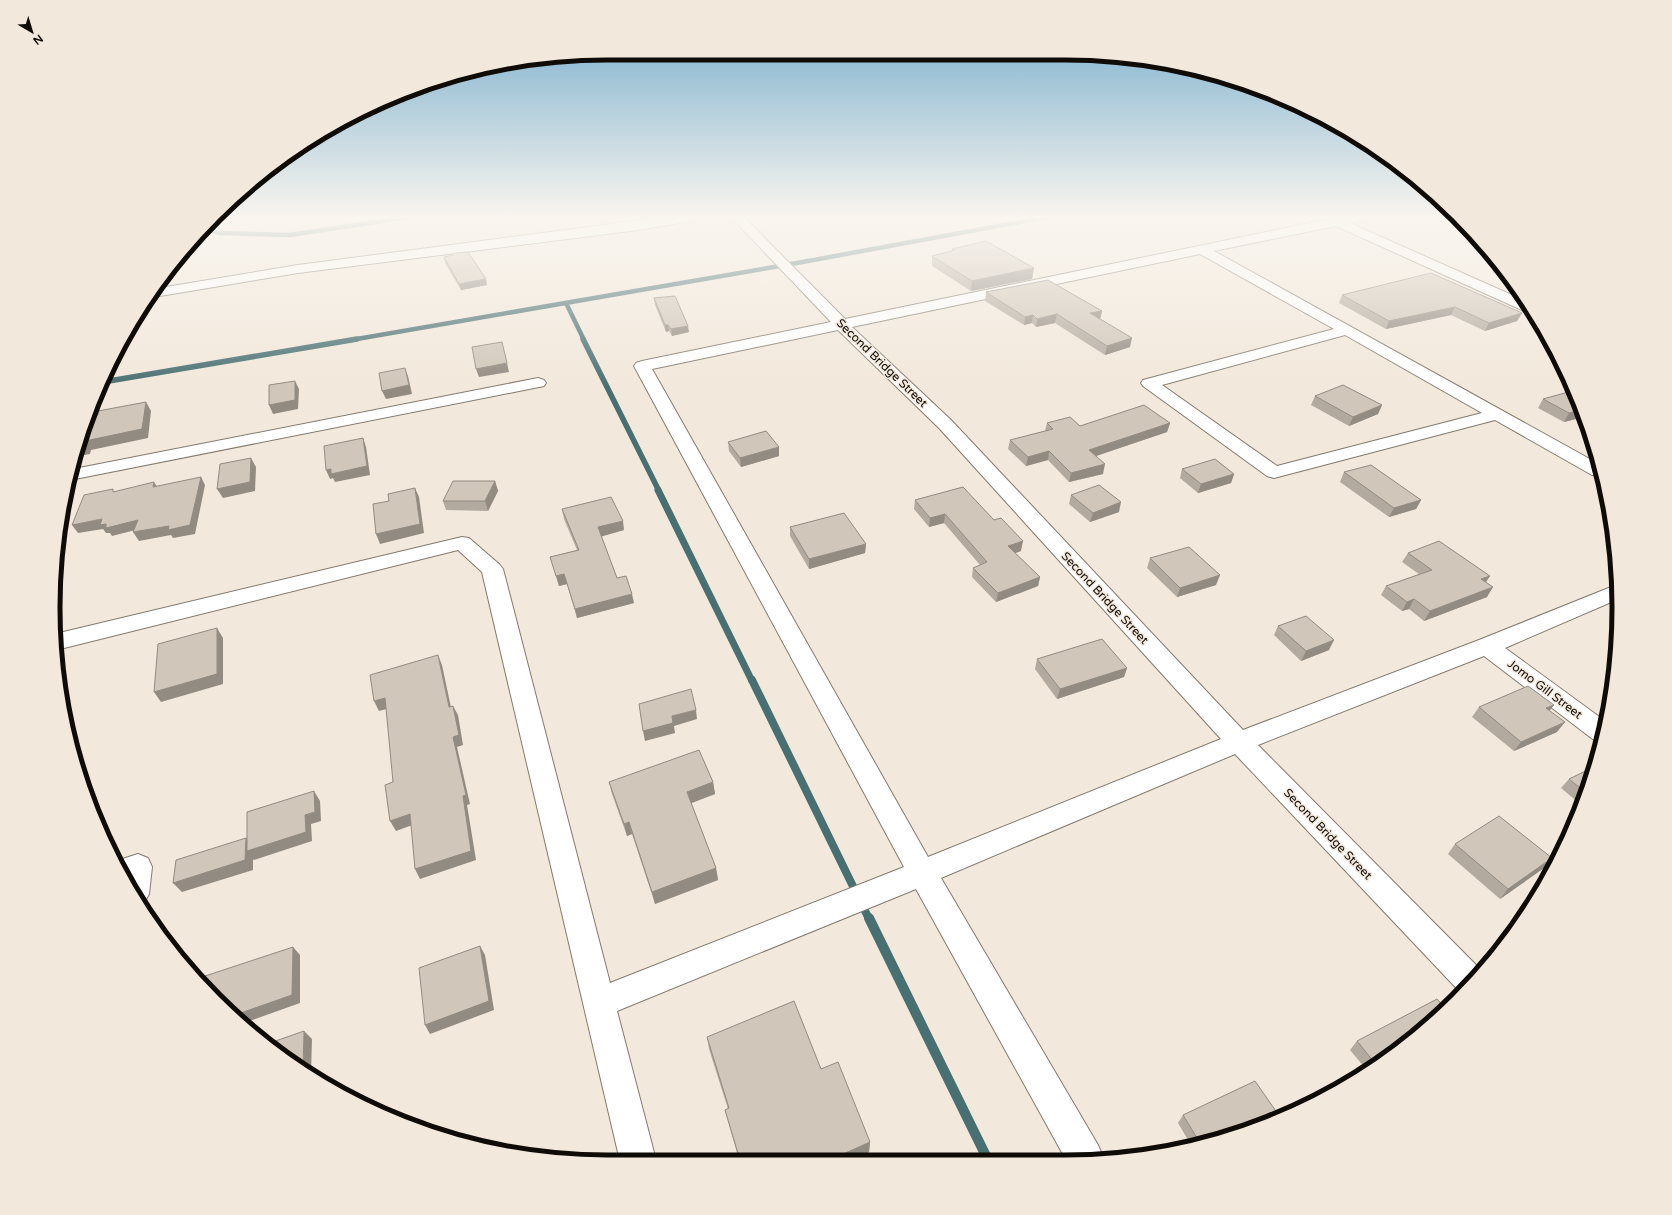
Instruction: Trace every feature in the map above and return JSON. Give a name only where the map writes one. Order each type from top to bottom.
[{"type":"street","points":[[160,292],[266,274]]},
{"type":"street","name":"Second Bridge Street","points":[[792,274],[841,324],[945,424],[1239,742],[1468,977]]},
{"type":"street","points":[[1083,1154],[922,873],[642,366],[1086,274]]},
{"type":"street","points":[[1245,274],[1593,468]]},
{"type":"street","points":[[1452,274],[1521,304]]},
{"type":"street","points":[[1497,294],[1511,290]]},
{"type":"street","points":[[1346,330],[1149,383],[1274,472],[1496,414]]},
{"type":"street","points":[[77,474],[538,384]]},
{"type":"street","points":[[61,641],[462,543],[492,568],[637,1155]]},
{"type":"street","points":[[599,1003],[922,873],[1239,742],[1487,646],[1612,594]]},
{"type":"street","name":"Jomo Gill Street","points":[[1487,646],[1598,729]]},
{"type":"street","points":[[127,870],[138,867],[135,885]]},
{"type":"building","points":[[453,274],[482,274],[486,279],[459,284]]},
{"type":"building","points":[[960,274],[1007,274],[972,281]]},
{"type":"building","points":[[1433,274],[1522,313],[1489,323],[1455,307],[1389,321],[1342,295]]},
{"type":"building","points":[[1048,280],[1102,311],[1090,313],[1132,338],[1107,346],[1057,314],[1037,319],[1033,315],[1025,317],[986,292]]},
{"type":"building","points":[[675,296],[688,326],[671,329],[668,325],[665,325],[654,298]]},
{"type":"building","points":[[502,342],[507,363],[476,369],[472,347]]},
{"type":"building","points":[[405,368],[409,385],[382,391],[379,373]]},
{"type":"building","points":[[295,381],[295,400],[269,405],[269,385]]},
{"type":"building","points":[[1343,385],[1382,405],[1353,417],[1315,396]]},
{"type":"building","points":[[1568,392],[1575,411],[1569,413],[1543,399]]},
{"type":"building","points":[[146,402],[142,429],[86,441],[95,415],[98,415],[98,411]]},
{"type":"building","points":[[1144,405],[1170,423],[1089,450],[1105,464],[1071,473],[1049,451],[1028,457],[1010,440],[1053,429],[1047,423],[1070,417],[1080,426]]},
{"type":"building","points":[[766,431],[779,447],[740,458],[728,442]]},
{"type":"building","points":[[363,438],[367,466],[331,474],[331,469],[326,470],[324,446]]},
{"type":"building","points":[[251,458],[250,482],[217,489],[220,464]]},
{"type":"building","points":[[1215,459],[1234,474],[1201,484],[1182,469]]},
{"type":"building","points":[[1371,465],[1421,500],[1394,508],[1344,472]]},
{"type":"building","points":[[201,477],[190,525],[168,530],[169,526],[133,532],[138,520],[106,528],[106,524],[100,525],[102,519],[72,525],[84,495],[113,489],[113,492],[154,482],[153,487]]},
{"type":"building","points":[[453,481],[495,481],[485,501],[443,501]]},
{"type":"building","points":[[1099,485],[1121,502],[1093,513],[1071,495]]},
{"type":"building","points":[[963,487],[994,520],[1001,518],[1023,541],[1008,546],[1040,577],[998,593],[973,568],[987,562],[945,514],[930,518],[915,500]]},
{"type":"building","points":[[415,488],[420,524],[376,534],[373,504],[389,501],[388,494]]},
{"type":"building","points":[[611,497],[623,521],[598,527],[617,578],[626,576],[632,594],[575,609],[564,574],[556,576],[550,557],[579,550],[562,509]]},
{"type":"building","points":[[844,513],[866,544],[809,559],[790,527]]},
{"type":"building","points":[[1439,541],[1490,576],[1481,579],[1493,587],[1430,611],[1414,599],[1407,602],[1386,586],[1432,570],[1408,553]]},
{"type":"building","points":[[1189,547],[1220,575],[1180,588],[1150,558]]},
{"type":"building","points":[[1306,616],[1334,640],[1306,651],[1278,626]]},
{"type":"building","points":[[217,628],[217,674],[154,692],[158,644]]},
{"type":"building","points":[[1102,639],[1127,668],[1060,689],[1037,659]]},
{"type":"building","points":[[438,655],[449,707],[453,706],[459,735],[453,737],[466,795],[463,796],[471,851],[415,869],[410,814],[390,821],[385,785],[393,782],[385,698],[374,701],[370,675]]},
{"type":"building","points":[[1528,686],[1554,705],[1546,708],[1565,722],[1521,742],[1479,707]]},
{"type":"building","points":[[691,689],[696,710],[672,716],[673,723],[643,731],[639,704]]},
{"type":"building","points":[[699,750],[713,782],[687,792],[716,868],[652,892],[629,822],[624,824],[609,782]]},
{"type":"building","points":[[1587,771],[1581,789],[1569,779]]},
{"type":"building","points":[[314,791],[315,812],[305,815],[306,832],[247,851],[247,812]]},
{"type":"building","points":[[1499,816],[1552,858],[1508,889],[1455,844]]},
{"type":"building","points":[[246,838],[245,860],[173,883],[176,860]]},
{"type":"building","points":[[480,946],[489,1001],[425,1025],[419,968]]},
{"type":"building","points":[[293,947],[292,995],[240,1013],[220,995],[204,976]]},
{"type":"building","points":[[1437,999],[1442,1004],[1398,1042],[1373,1060],[1357,1041]]},
{"type":"building","points":[[794,1001],[821,1069],[838,1062],[870,1142],[841,1155],[738,1155],[725,1110],[729,1108],[707,1037]]},
{"type":"building","points":[[304,1031],[303,1063],[274,1042]]},
{"type":"building","points":[[1255,1081],[1276,1112],[1240,1126],[1197,1138],[1183,1115]]},
{"type":"waterway","points":[[351,340],[735,274]]},
{"type":"waterway","points":[[566,303],[584,340]]},
{"type":"waterway","points":[[109,381],[357,339]]},
{"type":"waterway","points":[[583,339],[659,491]]},
{"type":"waterway","points":[[658,490],[752,681]]},
{"type":"waterway","points":[[752,680],[869,919]]},
{"type":"waterway","points":[[869,918],[986,1155]]}]
